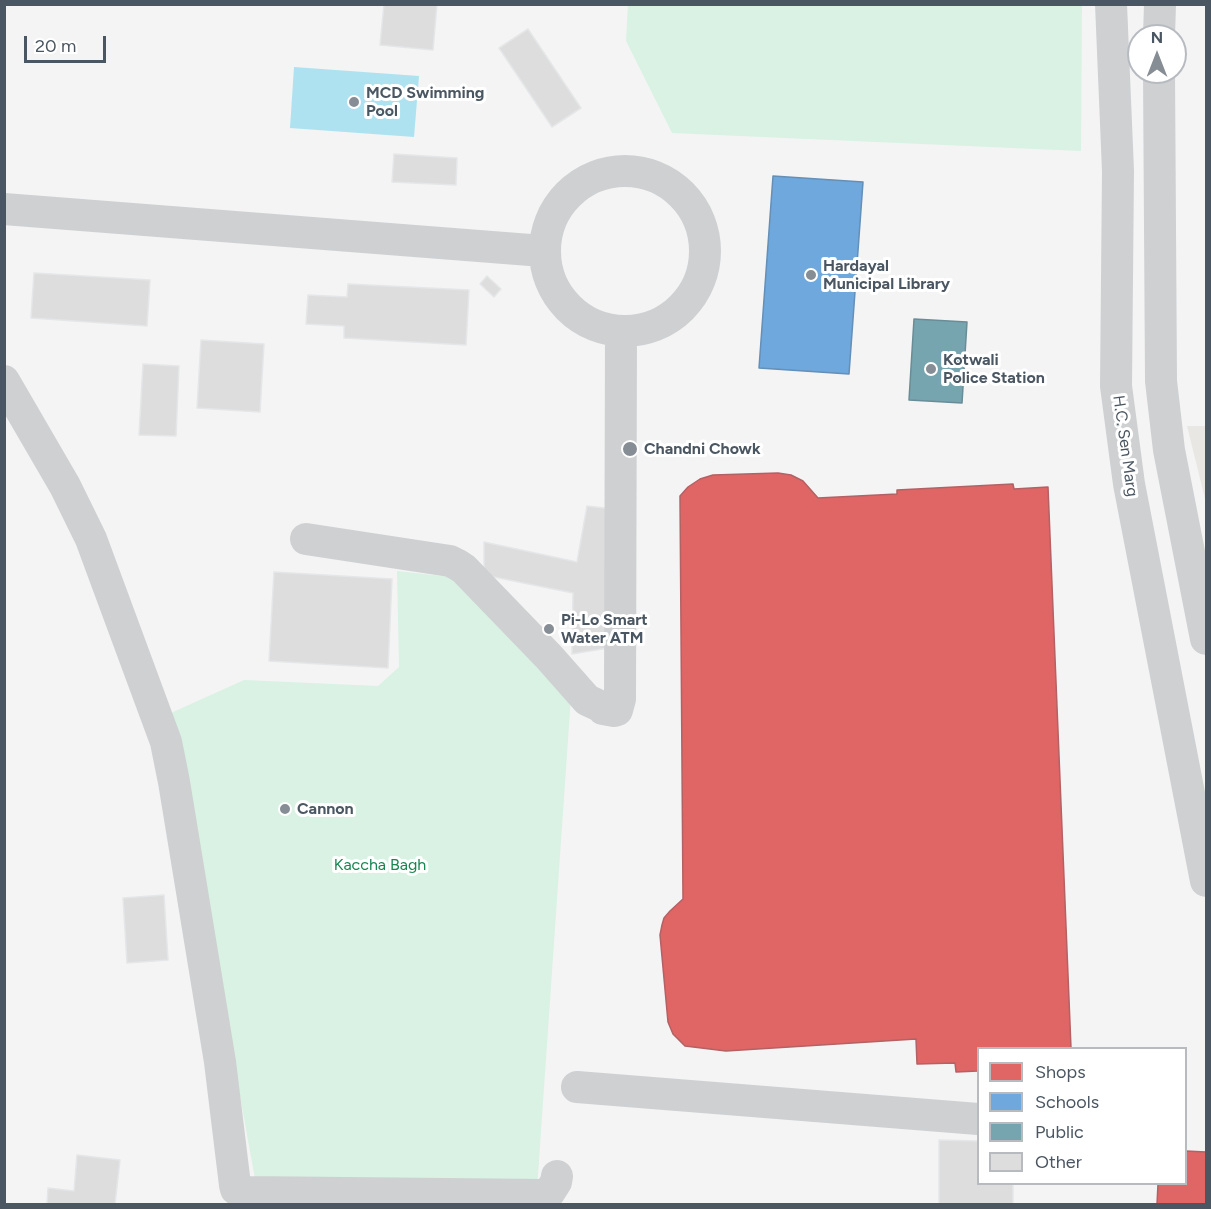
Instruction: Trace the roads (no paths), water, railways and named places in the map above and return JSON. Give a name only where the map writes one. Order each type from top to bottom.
[{"type":"street","name":"H.C. Sen Marg","points":[[1111,4],[1118,171],[1116,386],[1129,484],[1199,811],[1206,881]]},
{"type":"street","points":[[1159,24],[1160,4]]},
{"type":"street","points":[[1159,84],[1161,381],[1169,450],[1206,639]]},
{"type":"street","points":[[610,171],[639,171],[665,181],[687,199],[701,223],[706,251],[701,279],[687,303],[669,319],[646,329],[621,332],[597,327],[575,315],[558,297],[547,275],[543,251],[548,223],[562,199],[584,181],[610,171]]},
{"type":"street","points":[[4,209],[543,251]]},
{"type":"street","points":[[306,539],[450,561],[458,565],[534,641],[587,700],[603,709],[617,710],[621,699],[621,332]]},
{"type":"street","points":[[4,381],[65,486],[91,539],[166,742],[220,1062],[236,1189],[242,1192],[544,1195],[549,1193],[557,1176]]},
{"type":"street","points":[[577,1087],[977,1119]]},
{"type":"water","name":"MCD Swimming Pool","points":[[294,67],[419,76],[414,137],[290,128]]},
{"type":"place","name":"MCD Swimming Pool","points":[[354,102]]},
{"type":"place","name":"Hardayal Municipal Library","points":[[811,275]]},
{"type":"place","name":"Kotwali Police Station","points":[[931,369]]},
{"type":"place","name":"Chandni Chowk","points":[[630,449]]},
{"type":"place","name":"Pi-Lo Smart Water ATM","points":[[549,629]]},
{"type":"place","name":"Cannon","points":[[285,809]]},
{"type":"park label","name":"Kaccha Bagh","points":[[380,865]]}]
